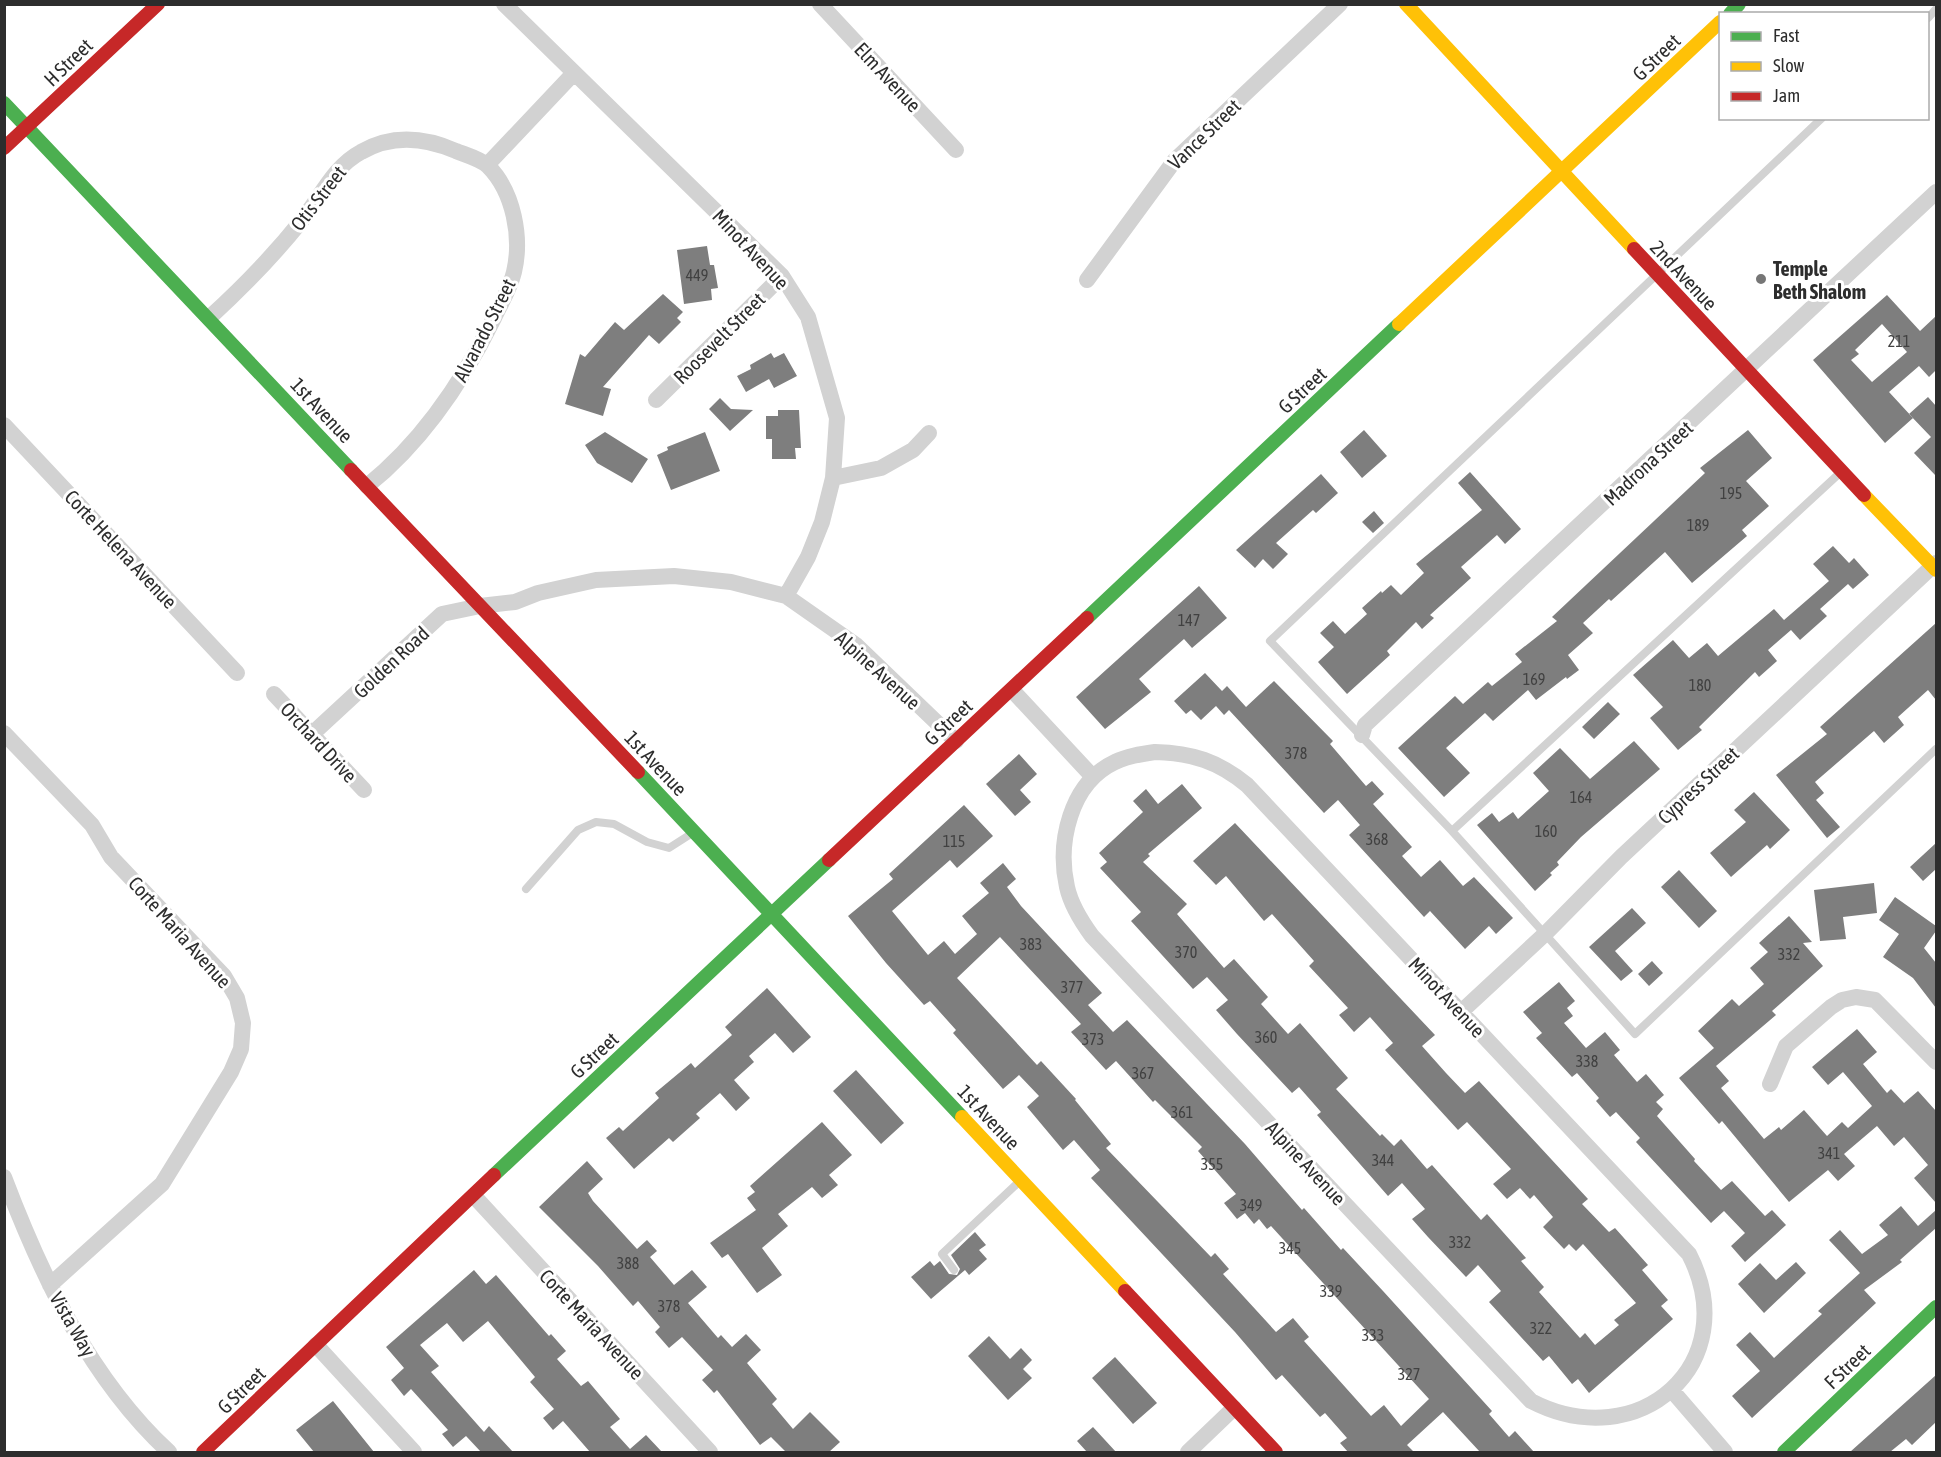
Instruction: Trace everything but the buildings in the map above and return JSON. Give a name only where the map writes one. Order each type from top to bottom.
[{"type":"street","name":"H Street","points":[[4,148],[158,4]]},
{"type":"street","name":"Minot Avenue","points":[[504,4],[782,276],[808,317],[837,418],[833,478],[822,522],[808,556],[786,596]]},
{"type":"street","name":"Elm Avenue","points":[[820,4],[956,150]]},
{"type":"street","name":"Vance Street","points":[[1088,280],[1175,160],[1340,4]]},
{"type":"street","name":"2nd Avenue","points":[[1406,4],[1747,371],[1935,566]]},
{"type":"street","name":"G Street","points":[[203,1452],[771,914],[1012,690],[1719,23]]},
{"type":"street","points":[[487,165],[574,73]]},
{"type":"street","name":"1st Avenue","points":[[4,103],[694,832],[1276,1452]]},
{"type":"street","name":"Otis Street","points":[[209,318],[276,250],[304,219],[347,160],[359,152],[386,141],[426,140],[487,165]]},
{"type":"street","name":"Alvarado Street","points":[[367,486],[395,464],[450,396],[478,350],[510,286],[516,258],[516,229],[506,195],[487,165]]},
{"type":"street","name":"Madrona Street","points":[[1362,735],[1365,725],[1747,371],[1936,192]]},
{"type":"street","name":"Roosevelt Street","points":[[656,400],[782,276]]},
{"type":"street","name":"Corte Helena Avenue","points":[[4,425],[237,673]]},
{"type":"street","points":[[833,478],[881,468],[913,450],[929,433]]},
{"type":"street","name":"Cypress Street","points":[[1462,1011],[1546,933],[1621,857],[1935,566]]},
{"type":"street","name":"Alpine Avenue","points":[[480,606],[515,602],[538,593],[596,580],[646,575],[719,580],[786,596],[856,645],[956,741]]},
{"type":"street","name":"Golden Road","points":[[311,735],[442,614],[480,606]]},
{"type":"street","points":[[1012,690],[1093,777]]},
{"type":"street","name":"Orchard Drive","points":[[274,694],[364,790]]},
{"type":"street","name":"Corte Maria Avenue","points":[[4,733],[92,825],[111,857],[224,976],[237,998],[243,1023],[237,1061],[162,1184],[50,1285]]},
{"type":"street","name":"Minot Avenue","points":[[1093,777],[1114,762],[1155,752],[1181,752],[1202,757],[1230,771],[1281,820],[1462,1011],[1689,1254],[1697,1270],[1701,1287],[1702,1321],[1691,1368],[1675,1394]]},
{"type":"street","name":"Alpine Avenue","points":[[1093,777],[1075,805],[1067,829],[1063,854],[1067,889],[1073,906],[1092,936],[1168,1017],[1531,1401],[1544,1410],[1572,1421],[1603,1424],[1647,1414],[1675,1394]]},
{"type":"street","points":[[1770,1084],[1786,1046],[1831,1007],[1842,1000],[1856,997],[1875,1000],[1936,1062]]},
{"type":"street","name":"Vista Way","points":[[4,1177],[50,1285],[112,1388],[169,1452]]},
{"type":"street","name":"Corte Maria Avenue","points":[[474,1196],[710,1452]]},
{"type":"street","name":"F Street","points":[[1784,1452],[1936,1307]]},
{"type":"street","points":[[316,1345],[414,1452]]},
{"type":"street","points":[[1675,1394],[1725,1452]]},
{"type":"street","points":[[1188,1452],[1234,1408]]},
{"type":"lane","points":[[1820,120],[1270,641],[1452,831],[1635,1034],[1936,749]]},
{"type":"lane","points":[[1452,831],[1842,471]]},
{"type":"lane","points":[[526,889],[578,830],[596,822],[614,824],[647,842],[669,848],[694,832]]},
{"type":"lane","points":[[954,1270],[942,1254],[1022,1180]]},
{"type":"traffic: fast","points":[[1732,12],[1739,4]]},
{"type":"traffic: fast","points":[[4,103],[351,470]]},
{"type":"traffic: fast","points":[[1087,618],[1399,324]]},
{"type":"traffic: fast","points":[[638,772],[962,1117]]},
{"type":"traffic: fast","points":[[494,1175],[829,860]]},
{"type":"traffic: fast","points":[[1784,1452],[1936,1307]]},
{"type":"traffic: slow","points":[[1406,4],[1634,249]]},
{"type":"traffic: slow","points":[[1399,324],[1719,23]]},
{"type":"traffic: slow","points":[[1864,495],[1936,570]]},
{"type":"traffic: slow","points":[[962,1117],[1125,1291]]},
{"type":"traffic: jam","points":[[4,148],[158,4]]},
{"type":"traffic: jam","points":[[1634,249],[1864,495]]},
{"type":"traffic: jam","points":[[351,470],[638,772]]},
{"type":"traffic: jam","points":[[829,860],[1087,618]]},
{"type":"traffic: jam","points":[[203,1452],[494,1175]]},
{"type":"traffic: jam","points":[[1125,1291],[1276,1452]]},
{"type":"place","name":"Temple Beth Shalom","points":[[1761,279]]}]
